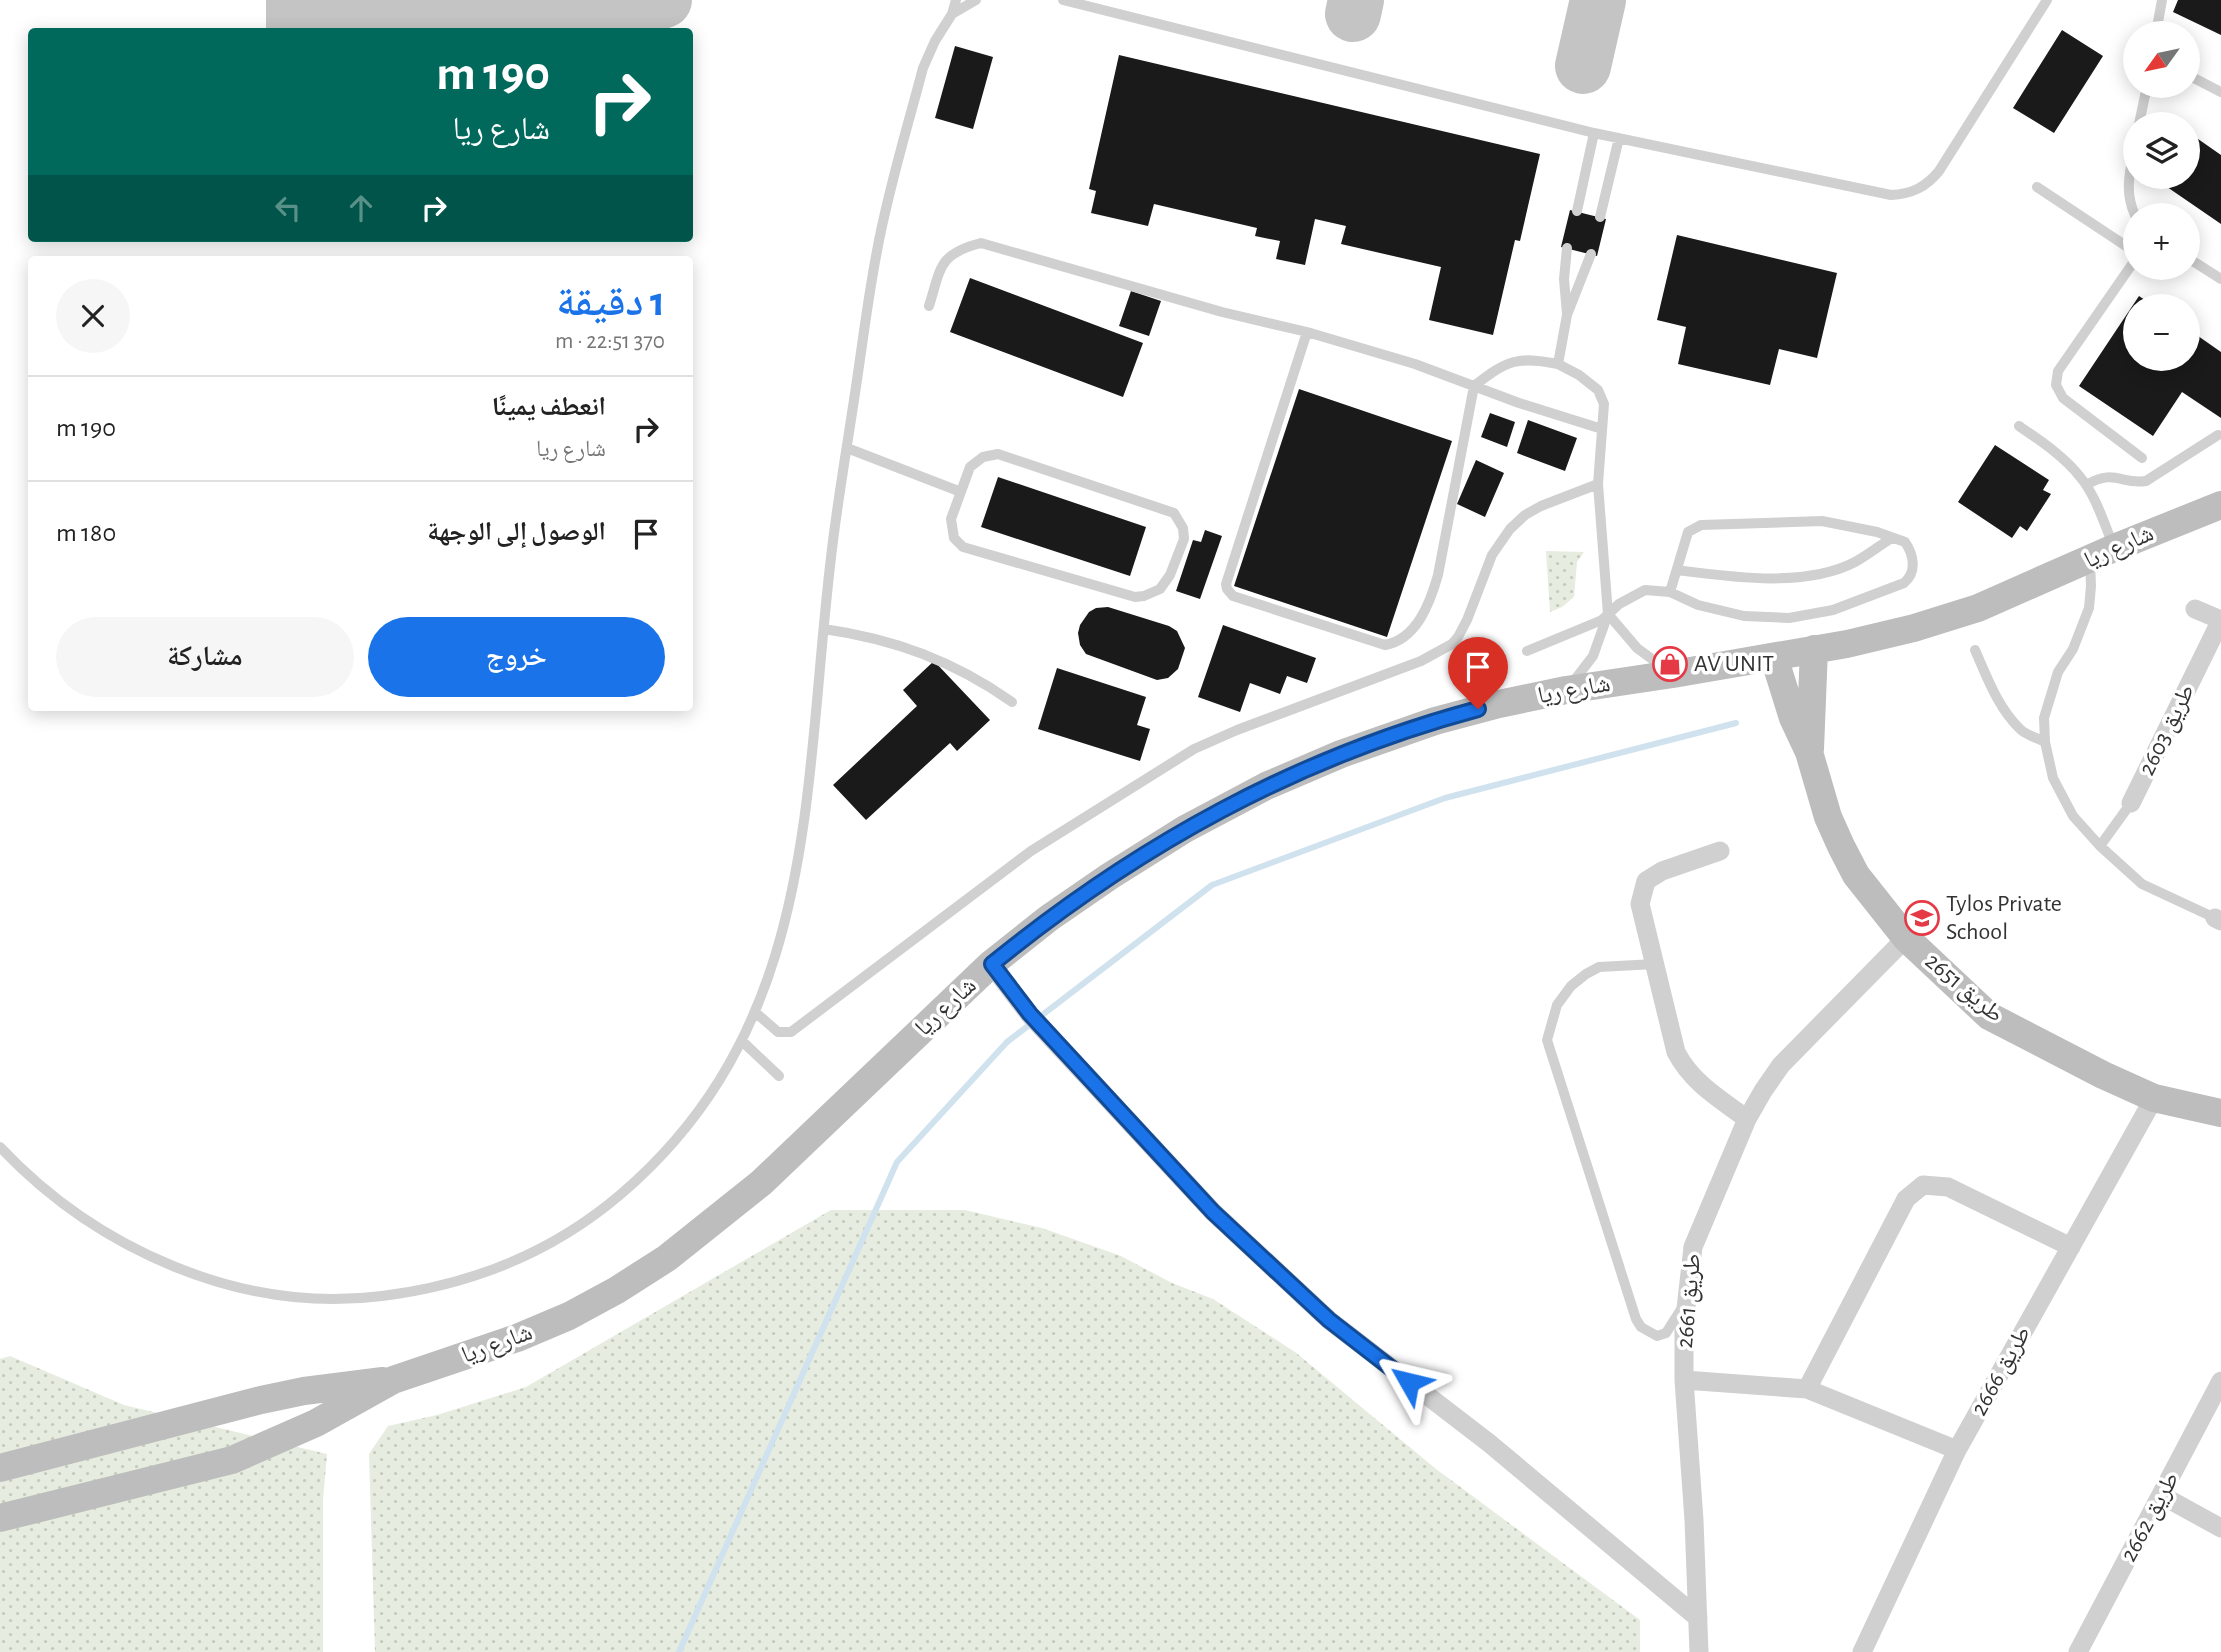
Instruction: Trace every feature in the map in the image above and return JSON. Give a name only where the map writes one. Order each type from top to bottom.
[{"type":"main road","name":"شارع ريا","points":[[393,1380],[517,1338],[569,1316],[667,1258],[761,1182],[992,964],[1049,918],[1185,829],[1266,786],[1342,754],[1435,721],[1499,704],[1566,690],[1774,657],[1914,628],[1978,608],[2221,505]]},
{"type":"main road","name":"طريق 2651","points":[[1809,752],[1814,649]]},
{"type":"main road","name":"طريق 2651","points":[[1774,657],[1793,718],[1809,752],[1828,817],[1856,875],[1906,938],[1989,1016],[2103,1075],[2154,1098],[2221,1113]]},
{"type":"main road","points":[[0,1468],[261,1400],[393,1380]]},
{"type":"main road","points":[[0,1518],[232,1460],[316,1423],[393,1380]]},
{"type":"street","name":"طريق 2603","points":[[2131,803],[2221,620],[2196,609]]},
{"type":"street","points":[[1720,851],[1662,871],[1646,881],[1640,904],[1676,1052],[1685,1070],[1747,1119]]},
{"type":"street","name":"طريق 2661","points":[[1699,1652],[1684,1380],[1686,1301],[1693,1247],[1747,1119],[1763,1091],[1781,1065],[1906,938]]},
{"type":"street","points":[[992,964],[1044,1030],[1213,1212],[1329,1320],[1489,1443],[1698,1618]]},
{"type":"street","name":"طريق 2666","points":[[1862,1652],[1957,1450],[2154,1098]]},
{"type":"street","points":[[1807,1389],[1906,1199],[1923,1185],[1948,1187],[2071,1247]]},
{"type":"street","points":[[1684,1380],[1807,1389],[1957,1450]]},
{"type":"street","name":"طريق 2662","points":[[2078,1652],[2221,1381]]},
{"type":"street","points":[[2161,1495],[2221,1528]]},
{"type":"lane","points":[[0,1147],[35,1182],[84,1218],[139,1250],[190,1272],[230,1285],[295,1298],[336,1300],[414,1292],[455,1283],[520,1259],[570,1233],[604,1209],[645,1174],[681,1134],[714,1091],[756,1013],[773,964],[796,874],[810,784],[833,543],[877,249],[923,68],[935,41],[952,14],[956,0]]},
{"type":"lane","points":[[952,14],[976,0]]},
{"type":"lane","points":[[1063,0],[1594,133],[1891,195],[1922,188],[1939,171],[2047,0]]},
{"type":"lane","points":[[2159,21],[2162,0]]},
{"type":"lane","points":[[2200,81],[2221,92]]},
{"type":"lane","points":[[1577,211],[1594,133]]},
{"type":"lane","points":[[1600,217],[1619,138]]},
{"type":"lane","points":[[2037,187],[2123,245]]},
{"type":"lane","points":[[929,306],[947,258],[956,251],[981,243],[1415,364],[1520,403],[1602,429]]},
{"type":"lane","points":[[1567,248],[1564,279],[1567,315]]},
{"type":"lane","points":[[1558,364],[1567,315],[1591,254]]},
{"type":"lane","points":[[2200,266],[2221,279]]},
{"type":"lane","points":[[2123,277],[2058,371],[2056,385],[2063,398],[2142,458]]},
{"type":"lane","points":[[1307,332],[1226,584],[1229,593],[1385,645],[1402,638],[1423,616],[1438,575],[1475,386],[1498,367],[1529,358],[1558,364],[1579,375],[1598,390],[1604,404],[1598,484],[1608,614],[1593,656],[1566,690]]},
{"type":"lane","points":[[2019,426],[2066,463],[2086,485],[2102,554],[2091,586],[2089,608],[2073,649],[2058,672],[2044,718],[2045,742],[2053,778],[2073,816],[2100,846],[2142,884],[2218,920]]},
{"type":"lane","points":[[2086,485],[2106,476],[2146,481],[2218,435]]},
{"type":"lane","points":[[847,448],[961,492]]},
{"type":"lane","points":[[998,454],[1174,513],[1183,528],[1184,540],[1166,583],[1153,594],[1135,597],[963,547],[954,538],[950,525],[961,492],[970,467],[977,460],[998,454]]},
{"type":"lane","points":[[756,1013],[778,1032],[791,1032],[1031,851],[1194,749],[1237,730],[1421,661],[1451,644],[1467,620],[1492,555],[1510,529],[1525,515],[1541,506],[1598,484]]},
{"type":"lane","points":[[1527,651],[1601,620],[1619,604],[1645,590],[1670,592],[1698,605],[1744,616],[1789,618],[1833,610],[1898,586],[1909,579],[1913,564],[1911,551],[1905,542],[1877,532],[1822,521],[1701,525],[1688,532],[1670,592]]},
{"type":"lane","points":[[1678,570],[1746,578],[1802,576],[1856,562],[1892,538]]},
{"type":"lane","points":[[1608,614],[1637,648],[1673,674]]},
{"type":"lane","points":[[824,629],[862,634],[922,651],[971,675],[1012,702]]},
{"type":"lane","points":[[1975,650],[1998,700],[2012,720],[2022,731],[2045,742]]},
{"type":"lane","points":[[2100,846],[2131,803]]},
{"type":"lane","points":[[1655,964],[1599,967],[1586,974],[1571,986],[1557,1005],[1547,1040],[1636,1319],[1648,1332],[1657,1336],[1666,1333],[1686,1301]]},
{"type":"lane","points":[[742,1041],[779,1076]]},
{"type":"shaded area","points":[[1546,551],[1584,552],[1577,562],[1574,597],[1562,607],[1550,612]]},
{"type":"shaded area","points":[[831,1210],[965,1210],[1042,1228],[1121,1256],[1172,1283],[1213,1299],[1295,1352],[1436,1469],[1640,1620],[1640,1652],[375,1652],[369,1454],[388,1426],[437,1415],[526,1387]]},
{"type":"shaded area","points":[[10,1356],[124,1405],[327,1454],[323,1500],[323,1652],[0,1652],[0,1359]]},
{"type":"building","points":[[2178,0],[2221,0],[2221,35],[2200,25],[2200,21],[2192,21],[2173,12]]},
{"type":"building","points":[[2062,30],[2103,56],[2054,133],[2013,108]]},
{"type":"building","points":[[955,46],[993,57],[973,129],[935,118]]},
{"type":"building","points":[[1119,55],[1540,154],[1520,241],[1515,240],[1493,335],[1429,320],[1441,267],[1341,244],[1346,226],[1315,219],[1305,265],[1276,259],[1280,241],[1255,236],[1257,228],[1154,204],[1148,226],[1091,213],[1096,191],[1089,189]]},
{"type":"building","points":[[2200,140],[2221,155],[2221,224],[2200,210],[2200,203],[2190,203],[2170,189],[2200,189]]},
{"type":"building","points":[[1570,210],[1606,219],[1597,256],[1561,247]]},
{"type":"building","points":[[1677,235],[1837,273],[1817,358],[1779,349],[1770,385],[1678,364],[1686,327],[1657,320]]},
{"type":"building","points":[[970,278],[1143,343],[1123,397],[950,332]]},
{"type":"building","points":[[1131,291],[1161,301],[1149,336],[1119,326]]},
{"type":"building","points":[[2123,320],[2123,371],[2200,371],[2200,337],[2221,352],[2221,418],[2182,392],[2153,436],[2079,386]]},
{"type":"building","points":[[1299,389],[1452,441],[1387,637],[1234,586]]},
{"type":"building","points":[[1490,413],[1515,422],[1507,447],[1481,437]]},
{"type":"building","points":[[1528,420],[1577,438],[1565,471],[1517,453]]},
{"type":"building","points":[[1995,445],[2049,480],[2043,490],[2051,494],[2027,531],[2020,526],[2012,538],[1958,502]]},
{"type":"building","points":[[1476,460],[1504,473],[1485,517],[1457,504]]},
{"type":"building","points":[[998,477],[1146,527],[1130,576],[981,527]]},
{"type":"building","points":[[1205,530],[1222,536],[1200,599],[1176,591],[1193,540],[1201,542]]},
{"type":"building","points":[[1108,607],[1177,631],[1185,648],[1178,669],[1168,678],[1157,680],[1086,654],[1080,645],[1080,625],[1089,612]]},
{"type":"building","points":[[1223,625],[1316,658],[1307,683],[1287,676],[1280,694],[1250,683],[1240,712],[1198,697]]},
{"type":"building","points":[[934,661],[990,720],[957,751],[950,743],[866,820],[833,785],[917,706],[903,690]]},
{"type":"building","points":[[1057,668],[1146,697],[1137,725],[1150,729],[1140,761],[1038,729]]},
{"type":"waterway","points":[[679,1652],[897,1162],[1007,1042],[1212,885],[1445,798],[1736,723]]},
{"type":"taxiway","points":[[402,0],[453,19],[579,18],[638,9],[664,0]]},
{"type":"taxiway","points":[[1353,14],[1356,0]]},
{"type":"taxiway","points":[[1583,66],[1598,0]]},
{"type":"runway","points":[[335,0],[335,28]]},
{"type":"place","name":"AV UNIT","points":[[1670,664]]},
{"type":"place","name":"Tylos Private School","points":[[1922,918]]},
{"type":"route","points":[[1409,1382],[1329,1320],[1213,1212],[1030,1014],[992,964],[1049,918],[1110,876],[1185,829],[1266,786],[1342,754],[1435,721],[1478,709]]}]
